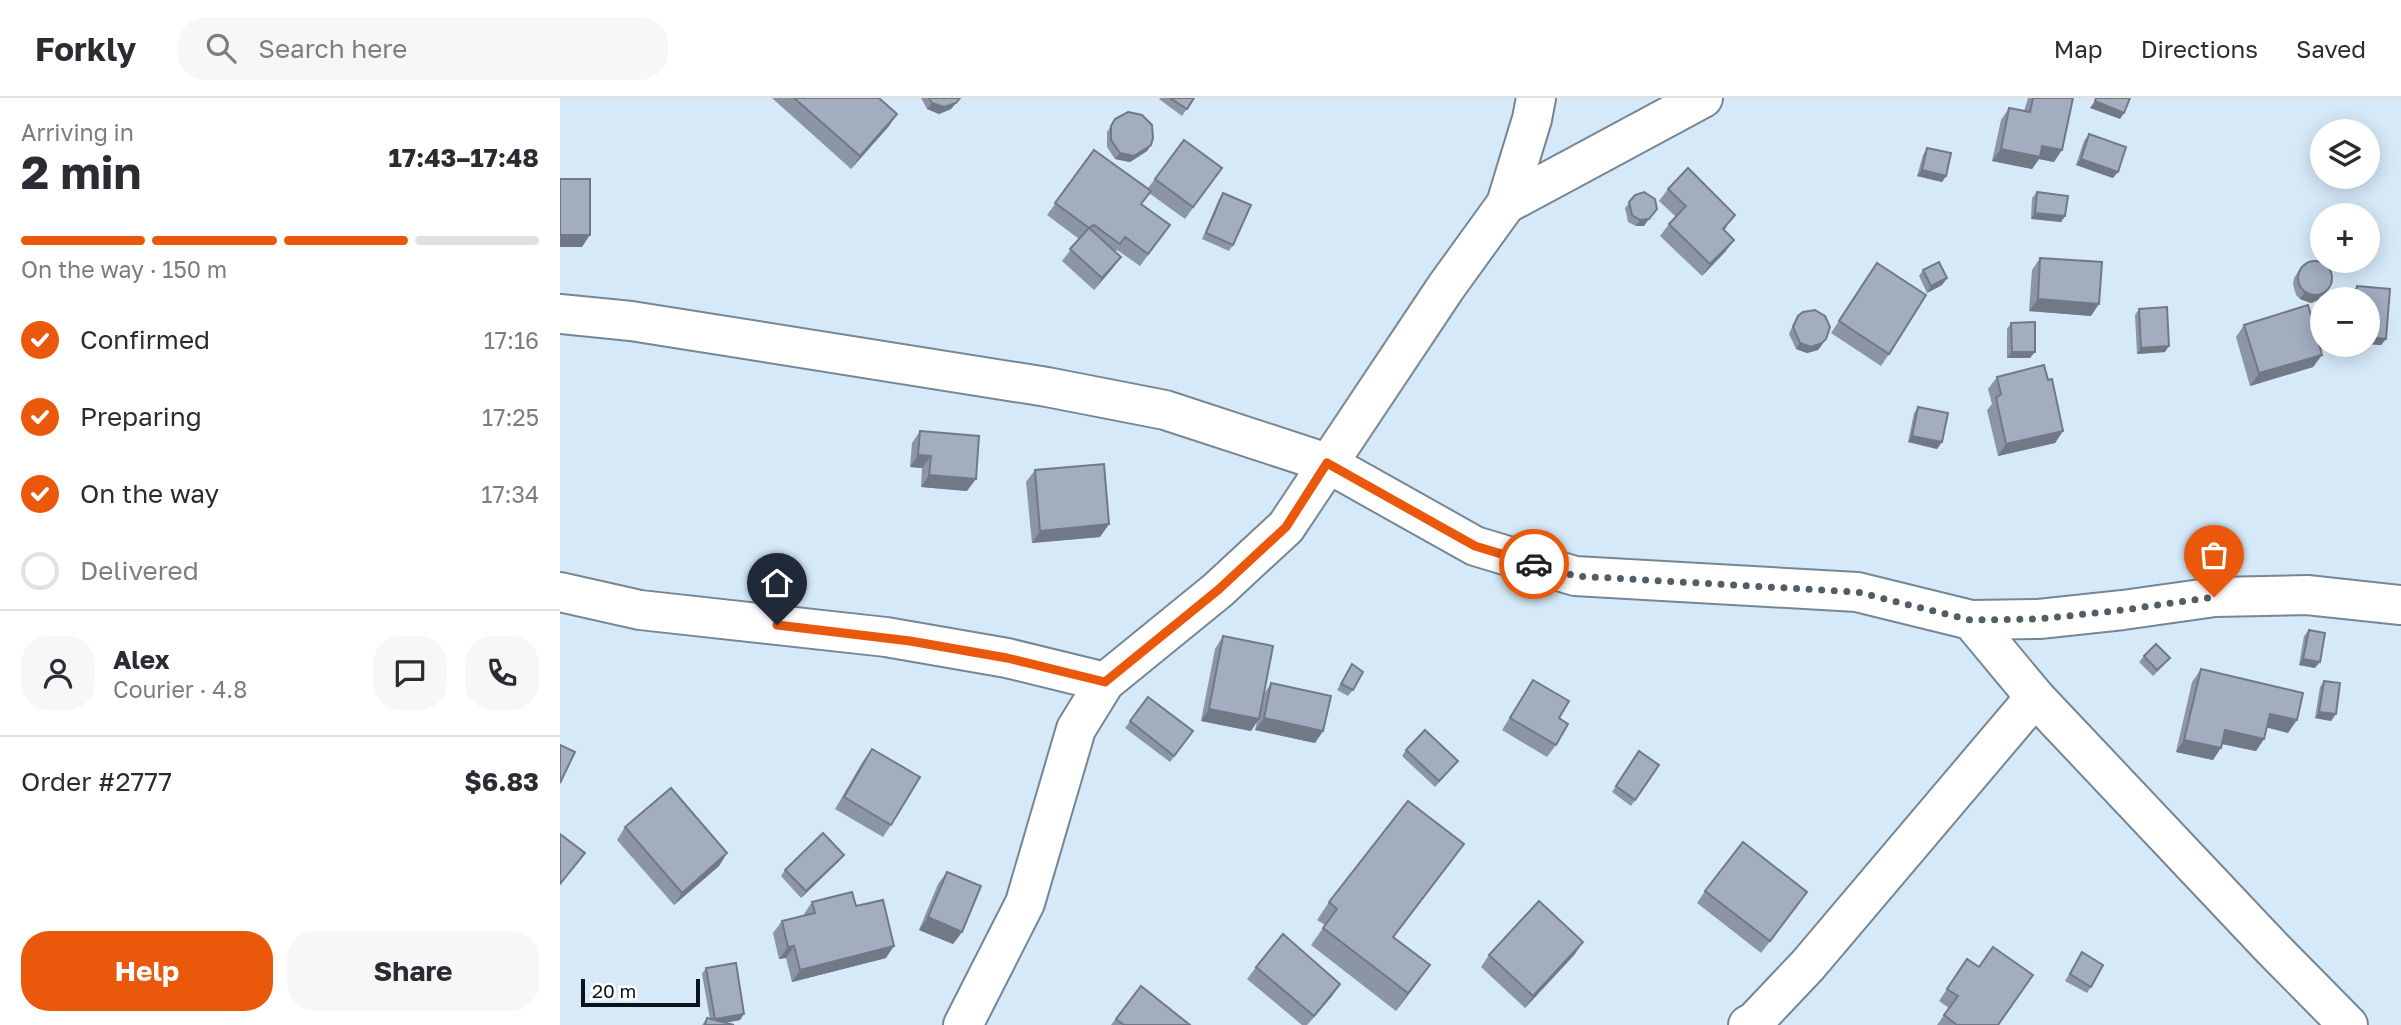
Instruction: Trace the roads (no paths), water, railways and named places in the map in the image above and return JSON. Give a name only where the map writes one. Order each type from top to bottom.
[{"type":"street","points":[[962,1025],[1025,902],[1076,729],[1105,682],[1218,590],[1286,527],[1446,287],[1506,204],[1536,98]]},
{"type":"street","points":[[1506,204],[1703,98]]},
{"type":"street","points":[[560,314],[631,321],[1047,387],[1165,410],[1327,463],[1475,546],[1575,576],[1857,592],[1970,620],[2039,619],[2214,597],[2307,595],[2401,605]]},
{"type":"street","points":[[560,592],[640,610],[886,637],[1007,658],[1105,682]]},
{"type":"street","points":[[1970,620],[2035,697],[2273,950],[2348,1025]]},
{"type":"street","points":[[1748,1025],[1755,1021],[1808,965],[2035,697]]}]
